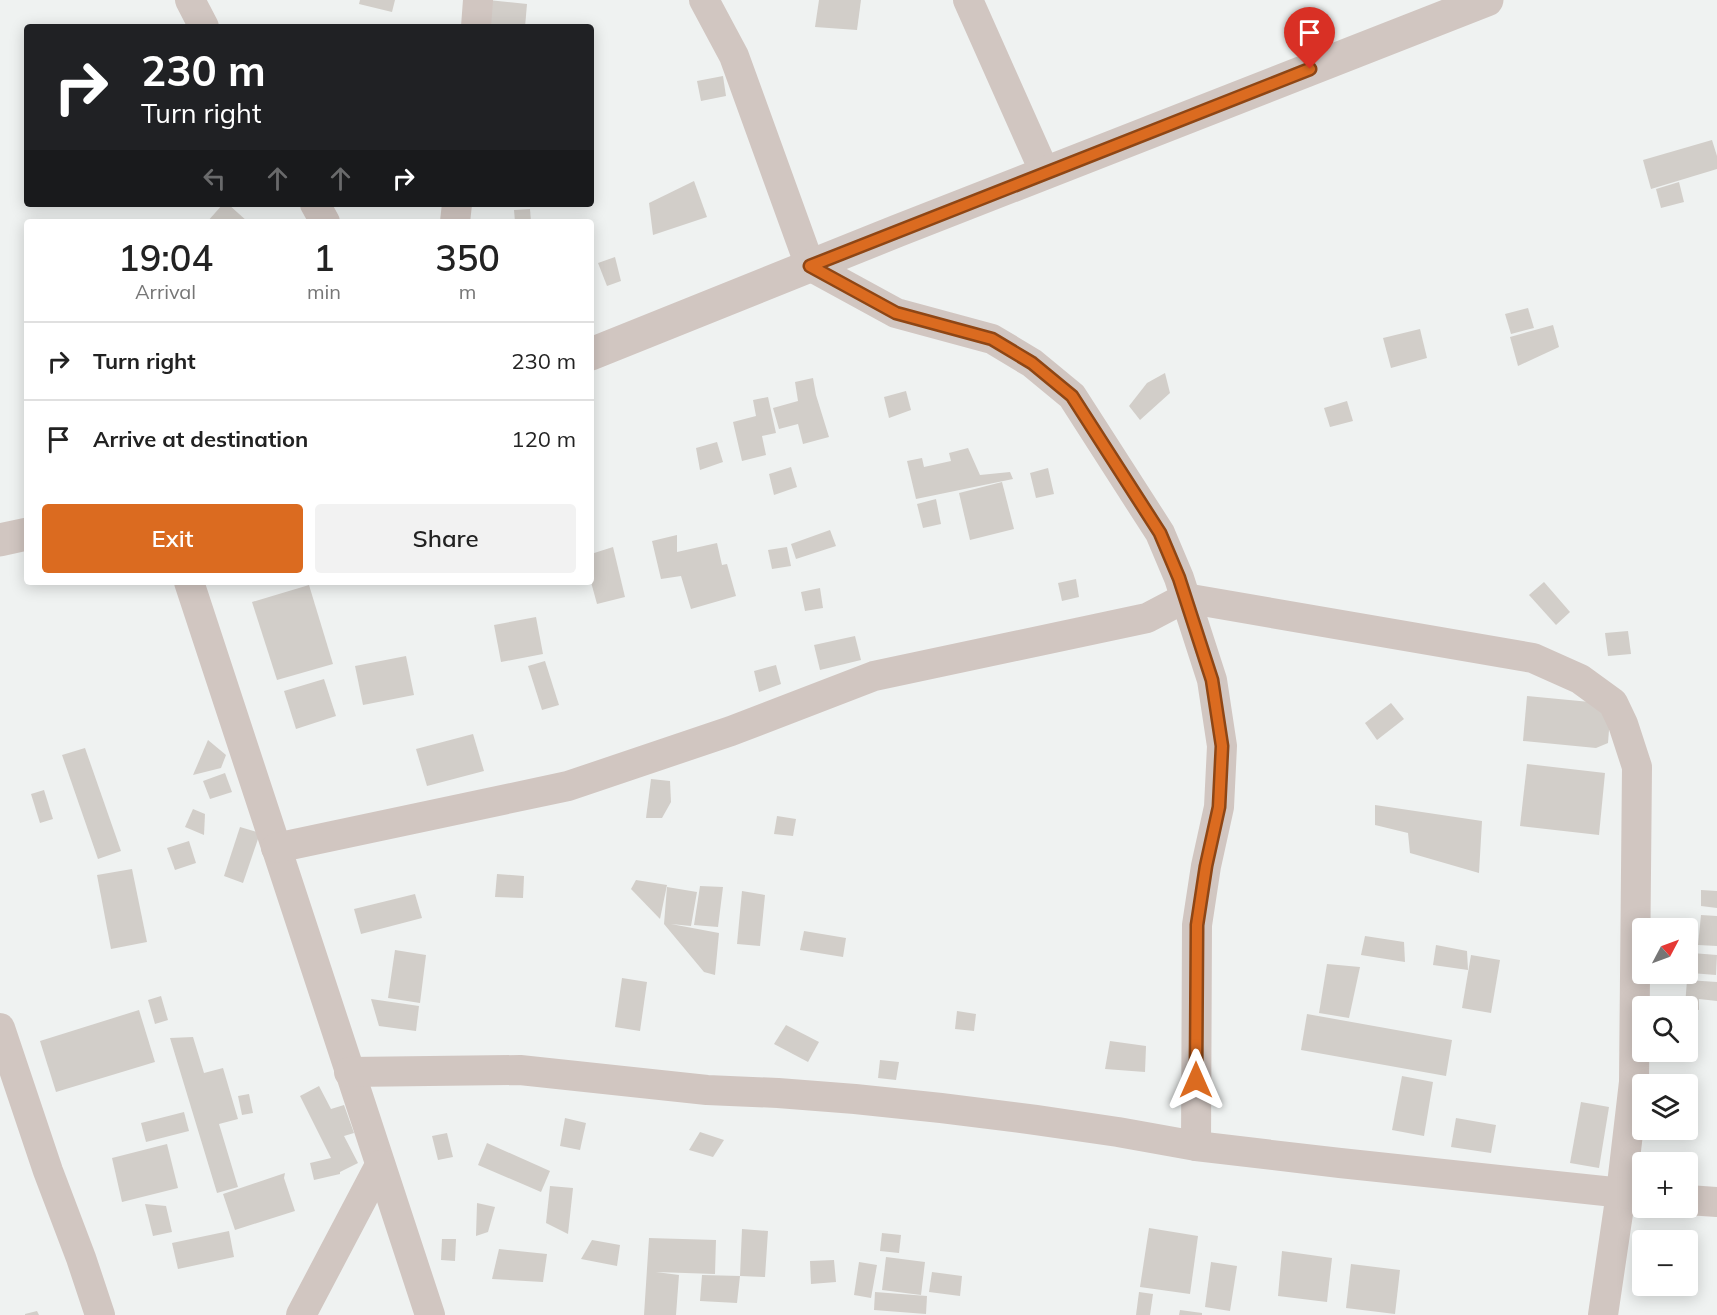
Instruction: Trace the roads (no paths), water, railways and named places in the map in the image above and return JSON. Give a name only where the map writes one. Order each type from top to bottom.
[{"type":"street","points":[[190,0],[202,24]]},
{"type":"street","points":[[476,24],[478,0]]},
{"type":"street","points":[[704,0],[734,56],[810,266],[896,313],[992,339],[1032,363],[1072,396],[1160,533],[1179,578],[1212,680],[1222,746],[1219,807],[1206,866],[1197,925],[1196,1146]]},
{"type":"street","points":[[968,0],[1045,173]]},
{"type":"street","points":[[594,353],[1487,0]]},
{"type":"street","points":[[0,540],[24,535]]},
{"type":"street","points":[[190,585],[430,1315]]},
{"type":"street","points":[[276,848],[568,786],[731,730],[874,676],[1147,618],[1185,598],[1533,658],[1580,679],[1613,703],[1623,724],[1637,767],[1633,1152]]},
{"type":"street","points":[[0,1028],[100,1315]]},
{"type":"street","points":[[349,1072],[520,1071],[707,1090],[778,1093],[964,1111],[1106,1130],[1196,1146],[1632,1194],[1603,1315]]},
{"type":"street","points":[[301,1315],[380,1165]]},
{"type":"street","points":[[1698,1201],[1717,1202]]}]
